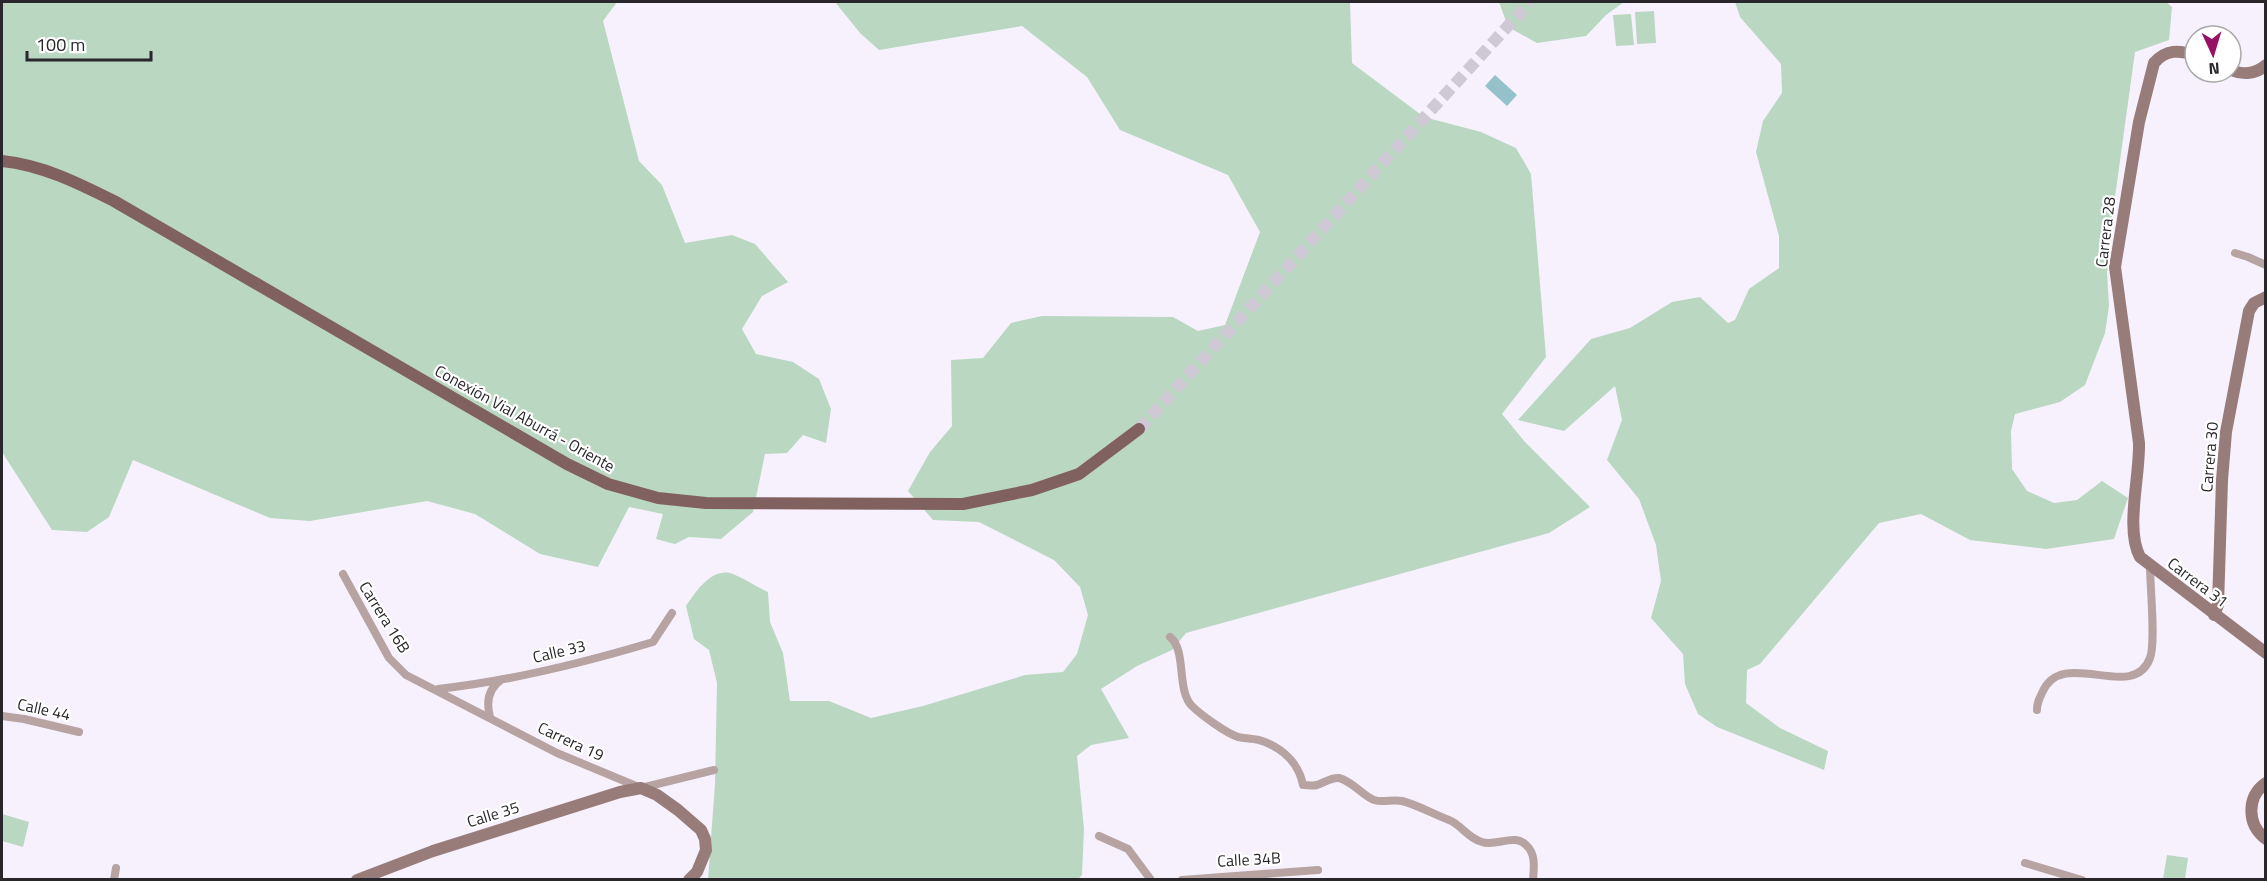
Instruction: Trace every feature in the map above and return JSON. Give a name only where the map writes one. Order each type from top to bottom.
[{"type":"main road","name":"Conexión Vial Aburrá - Oriente","points":[[2,161],[37,168],[79,183],[114,201],[567,464],[608,484],[658,498],[706,502],[963,504],[1032,490],[1078,474],[1139,429]]},
{"type":"street","name":"Carrera 28","points":[[2132,524],[2140,459],[2139,443],[2115,267],[2139,122],[2154,63],[2160,56],[2171,51],[2183,53]]},
{"type":"street","points":[[2243,73],[2250,73],[2265,65]]},
{"type":"street","points":[[2235,253],[2248,256],[2265,265]]},
{"type":"street","name":"Carrera 30","points":[[2214,615],[2218,605],[2226,432],[2244,347],[2247,317],[2254,303],[2265,297]]},
{"type":"street","name":"Carrera 31","points":[[2132,524],[2135,549],[2140,557],[2265,653]]},
{"type":"street","points":[[2037,710],[2037,703],[2044,687],[2048,681],[2057,676],[2076,672],[2125,677],[2142,671],[2147,664],[2152,647],[2150,566]]},
{"type":"street","name":"Carrera 16B","points":[[343,574],[390,658],[406,675],[437,690]]},
{"type":"street","name":"Calle 33","points":[[437,690],[504,679],[653,642],[672,613]]},
{"type":"street","points":[[1170,637],[1175,640],[1178,648],[1183,683],[1190,705],[1236,736],[1264,741],[1277,749],[1292,760],[1300,773],[1303,785],[1316,785],[1332,778],[1340,778],[1373,800],[1383,802],[1397,800],[1413,804],[1450,820],[1458,825],[1466,835],[1482,842],[1493,844],[1507,840],[1521,841],[1528,846],[1534,859],[1533,879]]},
{"type":"street","points":[[490,717],[489,695],[493,687],[504,679]]},
{"type":"street","name":"Carrera 19","points":[[437,690],[557,753],[641,788]]},
{"type":"street","name":"Calle 44","points":[[2,716],[80,732]]},
{"type":"street","points":[[641,788],[714,770]]},
{"type":"street","points":[[2265,783],[2259,788],[2251,804],[2252,822],[2256,830],[2265,838]]},
{"type":"street","points":[[641,788],[664,800],[701,830],[706,850],[697,872],[689,879]]},
{"type":"street","name":"Calle 35","points":[[357,879],[433,850],[620,792],[641,788]]},
{"type":"street","points":[[1099,836],[1128,849],[1151,879]]},
{"type":"street","points":[[2025,863],[2054,875],[2082,879]]},
{"type":"street","points":[[114,879],[116,868]]},
{"type":"street","name":"Calle 34B","points":[[1182,879],[1318,870]]},
{"type":"green space","points":[[2,2],[617,2],[603,21],[639,161],[662,185],[685,243],[732,235],[755,244],[788,282],[762,296],[742,329],[756,354],[793,362],[819,379],[831,409],[826,443],[803,435],[787,453],[765,454],[753,512],[721,539],[689,537],[675,544],[656,539],[663,514],[629,507],[598,567],[540,554],[475,514],[427,501],[310,521],[270,518],[133,460],[109,517],[87,532],[52,530],[2,452]]},
{"type":"green space","points":[[835,2],[1350,2],[1352,63],[1424,117],[1481,132],[1516,148],[1531,174],[1546,357],[1502,414],[1525,442],[1590,507],[1549,533],[1186,633],[1172,650],[1137,666],[1101,689],[1129,738],[1091,745],[1077,756],[1084,829],[1082,875],[1078,879],[708,879],[715,784],[717,683],[709,650],[694,639],[686,606],[704,583],[716,575],[730,573],[768,592],[770,622],[783,653],[790,701],[829,701],[871,718],[923,706],[1025,675],[1063,672],[1077,654],[1088,615],[1080,587],[1054,560],[979,522],[933,520],[908,491],[930,452],[952,426],[951,360],[983,358],[1011,323],[1042,316],[1173,317],[1198,331],[1225,325],[1260,232],[1228,175],[1120,130],[1087,77],[1022,26],[879,50],[860,33]]},
{"type":"green space","points":[[1499,2],[1624,2],[1606,15],[1586,36],[1537,43],[1508,27]]},
{"type":"green space","points":[[1735,2],[2166,2],[2172,7],[2169,40],[2135,52],[2110,233],[2107,274],[2109,306],[2105,333],[2085,385],[2060,402],[2015,414],[2011,431],[2012,469],[2027,491],[2054,503],[2077,500],[2102,481],[2128,498],[2114,539],[2046,549],[1970,540],[1921,514],[1879,523],[1760,664],[1747,670],[1746,703],[1780,728],[1828,751],[1824,770],[1717,727],[1698,714],[1685,684],[1683,654],[1651,618],[1661,581],[1656,545],[1639,499],[1607,460],[1622,420],[1615,386],[1564,431],[1518,420],[1591,339],[1630,328],[1672,302],[1700,297],[1728,323],[1735,320],[1749,289],[1779,268],[1779,236],[1756,152],[1763,121],[1782,93],[1781,64],[1740,17]]},
{"type":"green space","points":[[1654,11],[1656,43],[1637,44],[1635,12]]},
{"type":"green space","points":[[1631,14],[1634,45],[1616,46],[1613,15]]},
{"type":"green space","points":[[2,814],[29,822],[23,847],[2,841]]},
{"type":"green space","points":[[2167,855],[2188,858],[2185,879],[2163,879]]},
{"type":"water","points":[[1495,75],[1517,95],[1507,106],[1485,86]]},
{"type":"tunnel","points":[[1139,429],[1530,2]]}]
